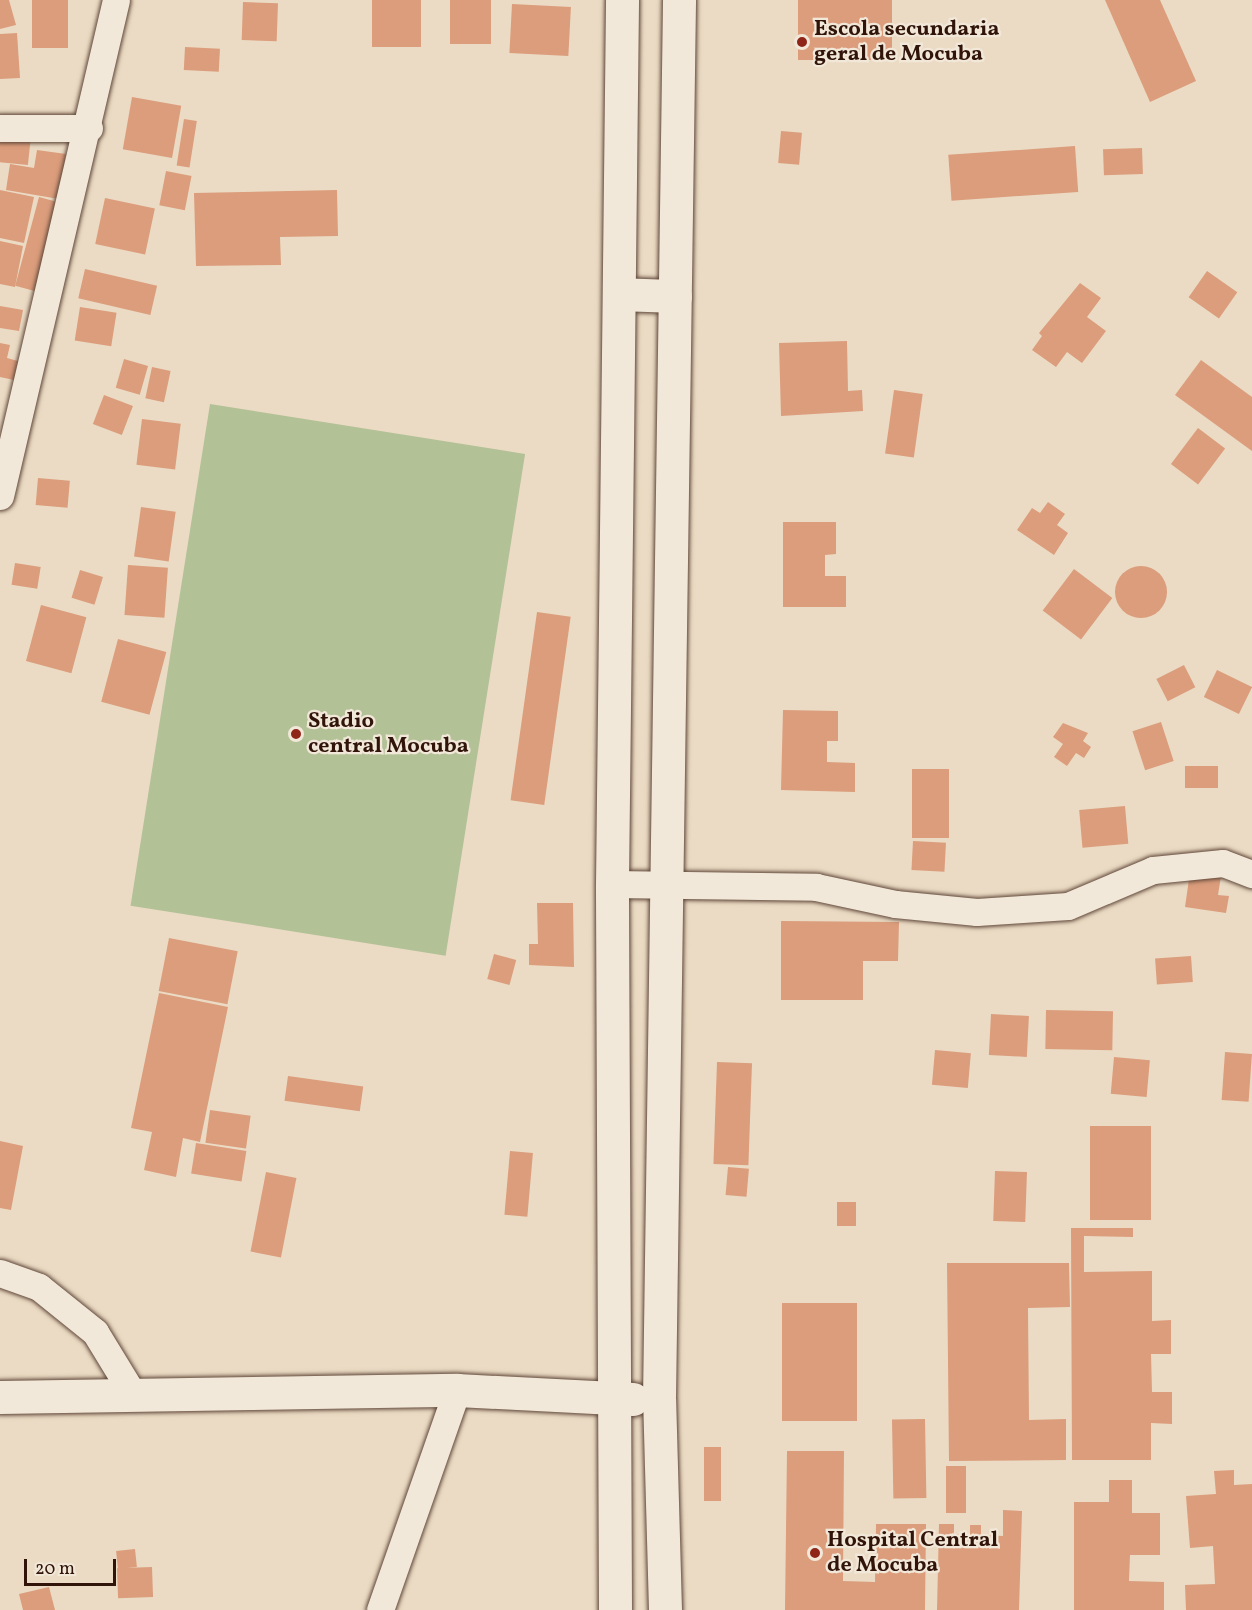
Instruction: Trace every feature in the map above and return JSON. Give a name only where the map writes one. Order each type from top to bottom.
[{"type":"street","points":[[0,496],[89,128],[116,0]]},
{"type":"street","points":[[615,1610],[612,884],[622,0]]},
{"type":"street","points":[[665,1610],[659,1399],[669,883],[679,0]]},
{"type":"street","points":[[0,128],[89,128]]},
{"type":"street","points":[[620,294],[675,296]]},
{"type":"street","points":[[612,884],[669,883],[816,887],[895,904],[977,912],[1068,906],[1153,870],[1223,863],[1252,874]]},
{"type":"street","points":[[0,1273],[39,1287],[95,1332],[135,1396]]},
{"type":"street","points":[[0,1397],[457,1390],[613,1399],[659,1399]]},
{"type":"street","points":[[380,1610],[457,1390]]},
{"type":"green space","points":[[210,404],[525,454],[446,956],[131,906]]},
{"type":"building","points":[[0,0],[9,0],[16,25],[0,29]]},
{"type":"building","points":[[32,0],[68,0],[68,48],[32,48]]},
{"type":"building","points":[[372,0],[421,0],[421,47],[372,47]]},
{"type":"building","points":[[450,0],[491,0],[491,44],[450,44]]},
{"type":"building","points":[[798,0],[892,0],[892,60],[798,60]]},
{"type":"building","points":[[1105,0],[1160,0],[1196,81],[1150,102]]},
{"type":"building","points":[[243,2],[278,3],[277,41],[242,40]]},
{"type":"building","points":[[512,4],[571,7],[568,56],[509,53]]},
{"type":"building","points":[[17,33],[20,78],[0,79],[0,34]]},
{"type":"building","points":[[185,47],[220,49],[219,72],[184,70]]},
{"type":"building","points":[[132,97],[181,106],[172,158],[123,149]]},
{"type":"building","points":[[184,119],[197,121],[189,167],[177,165]]},
{"type":"building","points":[[781,131],[802,133],[799,165],[778,163]]},
{"type":"building","points":[[0,134],[31,137],[28,165],[0,162]]},
{"type":"building","points":[[1075,146],[1078,192],[952,201],[948,155]]},
{"type":"building","points":[[1142,148],[1143,174],[1104,175],[1103,149]]},
{"type":"building","points":[[37,150],[66,154],[59,199],[6,190],[10,164],[34,168]]},
{"type":"building","points":[[166,171],[192,176],[185,210],[159,205]]},
{"type":"building","points":[[0,190],[34,197],[24,243],[0,238]]},
{"type":"building","points":[[337,190],[338,236],[280,237],[281,265],[196,266],[194,193]]},
{"type":"building","points":[[39,197],[58,202],[35,291],[15,286]]},
{"type":"building","points":[[105,198],[155,209],[145,255],[95,244]]},
{"type":"building","points":[[0,241],[23,246],[15,287],[0,284]]},
{"type":"building","points":[[85,269],[157,286],[150,315],[78,298]]},
{"type":"building","points":[[1207,271],[1237,292],[1219,318],[1189,297]]},
{"type":"building","points":[[1080,283],[1101,298],[1087,317],[1106,331],[1082,363],[1067,352],[1056,367],[1032,350],[1042,336],[1039,333]]},
{"type":"building","points":[[0,306],[23,310],[19,331],[0,328]]},
{"type":"building","points":[[80,307],[117,313],[111,346],[75,341]]},
{"type":"building","points":[[847,341],[848,391],[862,390],[863,411],[781,416],[779,343]]},
{"type":"building","points":[[0,343],[10,345],[7,358],[18,361],[14,380],[0,377]]},
{"type":"building","points":[[124,359],[148,366],[140,395],[116,388]]},
{"type":"building","points":[[1201,360],[1252,397],[1252,451],[1175,395]]},
{"type":"building","points":[[152,367],[171,371],[164,402],[145,398]]},
{"type":"building","points":[[894,390],[923,394],[914,457],[885,453]]},
{"type":"building","points":[[104,395],[133,406],[122,435],[93,424]]},
{"type":"building","points":[[142,419],[181,424],[175,469],[136,465]]},
{"type":"building","points":[[1198,428],[1225,448],[1198,484],[1171,464]]},
{"type":"building","points":[[38,478],[70,481],[68,508],[36,505]]},
{"type":"building","points":[[1048,502],[1065,514],[1057,525],[1068,533],[1054,555],[1017,530],[1032,508],[1040,513]]},
{"type":"building","points":[[141,507],[176,512],[169,561],[134,557]]},
{"type":"building","points":[[783,522],[836,522],[836,554],[825,555],[825,576],[846,576],[846,607],[783,607]]},
{"type":"building","points":[[15,563],[41,567],[37,589],[12,585]]},
{"type":"building","points":[[128,565],[168,568],[164,618],[125,615]]},
{"type":"building","points":[[1141,566],[1155,570],[1163,578],[1167,592],[1163,606],[1155,614],[1141,618],[1127,614],[1119,606],[1115,592],[1119,578],[1127,570]]},
{"type":"building","points":[[1074,569],[1112,598],[1081,639],[1043,611]]},
{"type":"building","points":[[80,570],[103,577],[94,605],[72,598]]},
{"type":"building","points":[[41,605],[86,617],[71,673],[26,661]]},
{"type":"building","points":[[537,612],[571,617],[544,805],[511,800]]},
{"type":"building","points":[[118,639],[166,652],[149,715],[101,702]]},
{"type":"building","points":[[1184,665],[1195,687],[1168,701],[1156,679]]},
{"type":"building","points":[[1217,670],[1252,687],[1239,714],[1204,697]]},
{"type":"building","points":[[783,710],[838,711],[838,741],[827,741],[827,762],[855,763],[855,792],[781,790]]},
{"type":"building","points":[[1161,722],[1174,761],[1145,770],[1132,731]]},
{"type":"building","points":[[1063,723],[1088,733],[1083,741],[1091,747],[1084,758],[1076,753],[1067,766],[1054,757],[1063,744],[1053,737]]},
{"type":"building","points":[[1185,766],[1218,766],[1218,788],[1185,788]]},
{"type":"building","points":[[912,769],[949,769],[949,838],[912,838]]},
{"type":"building","points":[[1125,806],[1128,844],[1082,848],[1079,810]]},
{"type":"building","points":[[913,841],[946,843],[944,872],[911,870]]},
{"type":"building","points":[[1190,872],[1221,876],[1218,895],[1229,896],[1226,913],[1185,907]]},
{"type":"building","points":[[537,903],[573,903],[574,967],[529,965],[529,944],[538,944]]},
{"type":"building","points":[[781,921],[899,922],[898,961],[863,961],[863,1000],[781,1000]]},
{"type":"building","points":[[169,938],[238,951],[227,1004],[159,991]]},
{"type":"building","points":[[494,954],[516,960],[509,985],[487,979]]},
{"type":"building","points":[[1191,956],[1193,982],[1157,984],[1155,959]]},
{"type":"building","points":[[159,993],[228,1007],[200,1142],[183,1138],[176,1177],[144,1170],[152,1132],[131,1128]]},
{"type":"building","points":[[1046,1010],[1113,1011],[1112,1050],[1045,1049]]},
{"type":"building","points":[[991,1014],[1029,1016],[1027,1057],[989,1055]]},
{"type":"building","points":[[935,1050],[971,1053],[968,1088],[932,1085]]},
{"type":"building","points":[[1225,1052],[1252,1054],[1249,1102],[1222,1100]]},
{"type":"building","points":[[1114,1057],[1150,1060],[1147,1097],[1111,1094]]},
{"type":"building","points":[[717,1062],[752,1063],[748,1165],[713,1164]]},
{"type":"building","points":[[288,1076],[363,1087],[360,1111],[285,1101]]},
{"type":"building","points":[[210,1110],[251,1116],[246,1148],[205,1143]]},
{"type":"building","points":[[1090,1126],[1151,1126],[1151,1220],[1090,1220]]},
{"type":"building","points":[[0,1141],[23,1146],[11,1210],[0,1208]]},
{"type":"building","points":[[196,1143],[246,1151],[242,1182],[191,1174]]},
{"type":"building","points":[[510,1151],[533,1153],[527,1217],[504,1215]]},
{"type":"building","points":[[728,1167],[749,1169],[746,1197],[726,1195]]},
{"type":"building","points":[[995,1171],[1027,1172],[1025,1222],[993,1221]]},
{"type":"building","points":[[266,1172],[296,1178],[281,1257],[251,1252]]},
{"type":"building","points":[[837,1202],[856,1202],[856,1226],[837,1226]]},
{"type":"building","points":[[1071,1228],[1133,1228],[1133,1237],[1084,1236],[1084,1272],[1152,1271],[1152,1321],[1171,1320],[1171,1354],[1151,1354],[1152,1392],[1172,1392],[1172,1424],[1151,1423],[1151,1460],[1072,1460]]},
{"type":"building","points":[[947,1263],[1069,1263],[1070,1307],[1028,1308],[1029,1420],[1066,1419],[1066,1460],[949,1461]]},
{"type":"building","points":[[782,1303],[857,1303],[857,1421],[782,1421]]},
{"type":"building","points":[[925,1419],[926,1498],[893,1499],[892,1420]]},
{"type":"building","points":[[704,1447],[721,1447],[721,1501],[704,1501]]},
{"type":"building","name":"Hospital Central de Mocuba","points":[[787,1451],[844,1451],[843,1581],[875,1582],[876,1524],[926,1524],[925,1610],[785,1610]]},
{"type":"building","points":[[946,1466],[966,1466],[966,1513],[946,1513]]},
{"type":"building","points":[[1234,1470],[1234,1485],[1252,1484],[1252,1610],[1186,1610],[1185,1585],[1215,1584],[1213,1546],[1190,1548],[1186,1496],[1216,1494],[1214,1471]]},
{"type":"building","points":[[1109,1480],[1132,1480],[1132,1513],[1160,1513],[1160,1555],[1130,1555],[1129,1581],[1164,1582],[1164,1610],[1074,1610],[1074,1502],[1109,1502]]},
{"type":"building","points":[[1003,1510],[1022,1511],[1019,1610],[937,1610],[939,1524],[954,1524],[954,1534],[970,1535],[970,1525],[981,1525],[981,1535],[1003,1536]]},
{"type":"building","points":[[135,1549],[137,1567],[118,1569],[116,1551]]},
{"type":"building","points":[[152,1567],[153,1597],[118,1598],[117,1568]]},
{"type":"building","points":[[49,1587],[55,1610],[23,1610],[19,1594]]},
{"type":"place","name":"Escola secundaria geral de Mocuba","points":[[802,42]]},
{"type":"place","name":"Stadio central Mocuba","points":[[296,734]]},
{"type":"place","name":"Hospital Central de Mocuba","points":[[815,1553]]}]
